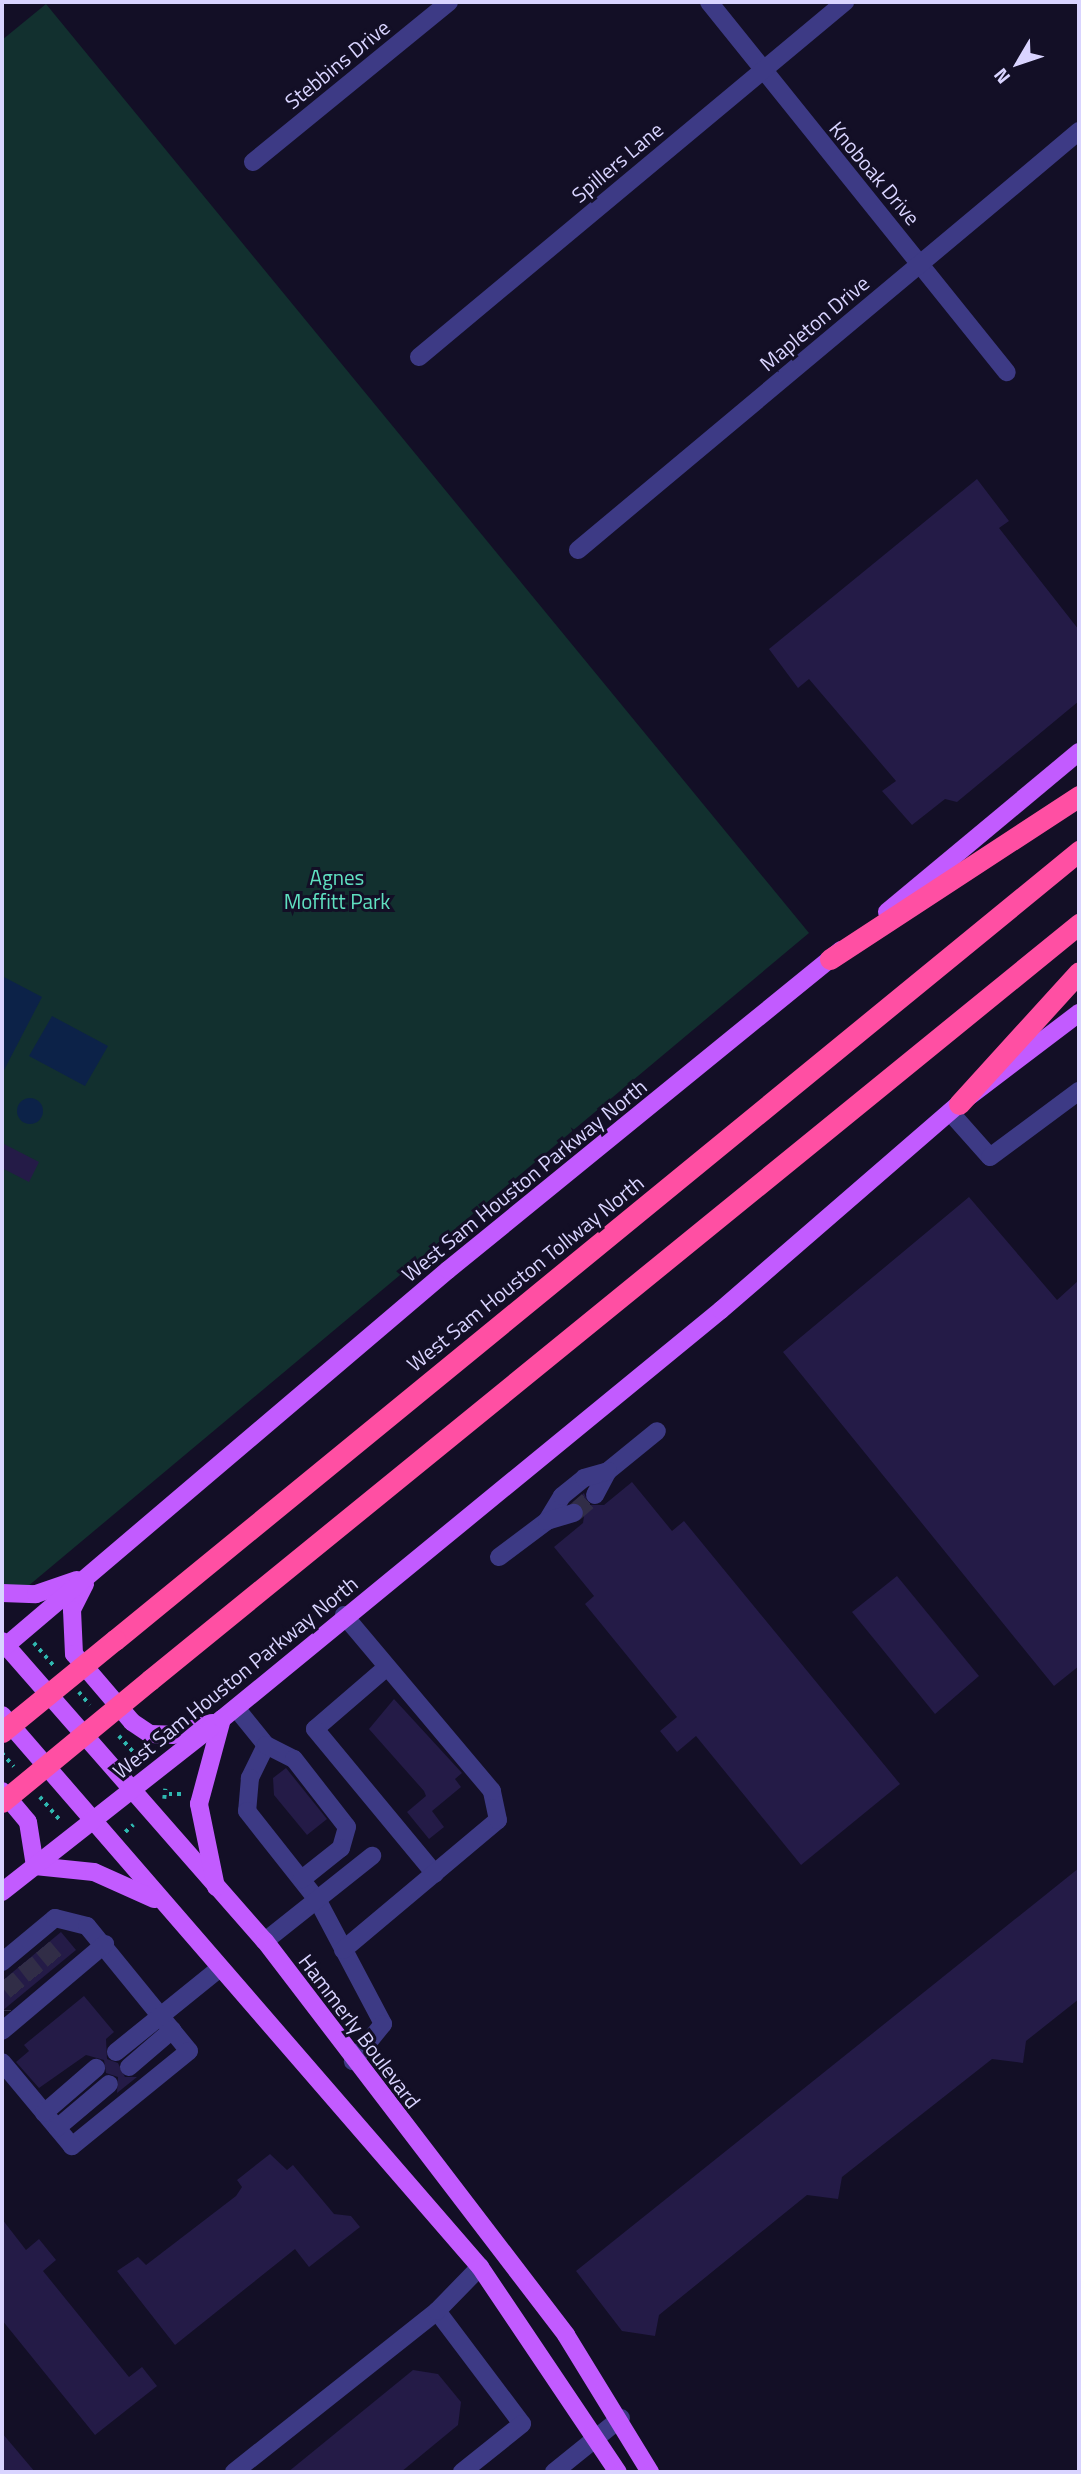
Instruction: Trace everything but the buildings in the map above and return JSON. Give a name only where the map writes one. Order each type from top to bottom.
[{"type":"highway","points":[[830,959],[1079,796]]},
{"type":"highway","name":"West Sam Houston Tollway North","points":[[2,1732],[1079,851]]},
{"type":"highway","points":[[2,1802],[1079,924]]},
{"type":"highway","points":[[955,1108],[1079,972]]},
{"type":"main road","name":"West Sam Houston Parkway North","points":[[3,1645],[90,1575],[449,1270],[1079,752]]},
{"type":"main road","name":"West Sam Houston Parkway North","points":[[2,1892],[229,1714],[344,1615],[722,1310],[955,1108],[1079,1013]]},
{"type":"main road","points":[[2,1593],[36,1594],[90,1575]]},
{"type":"main road","points":[[90,1575],[72,1610],[74,1654],[132,1722],[150,1734],[173,1735],[229,1714]]},
{"type":"main road","name":"Hammerly Boulevard","points":[[3,1645],[130,1794],[265,1941],[353,2061],[519,2272],[621,2418],[650,2472]]},
{"type":"main road","points":[[216,1887],[199,1804],[229,1714]]},
{"type":"main road","points":[[2,1715],[219,1969],[480,2267],[597,2437],[618,2472]]},
{"type":"main road","points":[[2,1791],[28,1822],[35,1866],[106,1876],[163,1904]]},
{"type":"street","name":"Stebbins Drive","points":[[253,162],[449,2]]},
{"type":"street","name":"Knoboak Drive","points":[[709,2],[762,72],[1007,372]]},
{"type":"street","name":"Spillers Lane","points":[[419,357],[845,2]]},
{"type":"street","name":"Mapleton Drive","points":[[578,550],[1079,131]]},
{"type":"street","points":[[955,1108],[990,1157],[1079,1091]]},
{"type":"street","points":[[547,1521],[562,1496],[584,1478],[608,1471],[657,1431]]},
{"type":"street","points":[[596,1495],[608,1471]]},
{"type":"street","points":[[499,1558],[547,1521],[574,1513]]},
{"type":"street","points":[[343,1950],[498,1821],[492,1791],[344,1615]]},
{"type":"street","points":[[387,1667],[315,1729],[435,1874]]},
{"type":"street","points":[[229,1714],[266,1745],[294,1759],[347,1828],[341,1847],[302,1879]]},
{"type":"street","points":[[266,1745],[250,1778],[247,1811],[318,1901],[383,2024],[353,2061]]},
{"type":"street","points":[[265,1941],[372,1856]]},
{"type":"street","points":[[2,2062],[72,2147],[189,2051],[105,1944],[86,1926],[55,1918],[39,1941],[9,1961]]},
{"type":"street","points":[[6,2021],[62,1971],[105,1944]]},
{"type":"street","points":[[116,2052],[219,1969]]},
{"type":"street","points":[[129,2067],[172,2030]]},
{"type":"street","points":[[44,2113],[96,2068]]},
{"type":"street","points":[[57,2128],[109,2084]]},
{"type":"street","points":[[234,2472],[437,2311],[480,2267]]},
{"type":"street","points":[[437,2311],[522,2424],[462,2472]]},
{"type":"street","points":[[554,2472],[621,2418]]},
{"type":"path","points":[[32,1642],[59,1671]]},
{"type":"path","points":[[68,1681],[95,1710]]},
{"type":"path","points":[[113,1730],[140,1759]]},
{"type":"path","points":[[165,1789],[169,1794]]},
{"type":"path","points":[[164,1798],[169,1794],[189,1795]]},
{"type":"path","points":[[124,1833],[132,1825]]},
{"type":"green space","name":"Agnes Moffitt Park","points":[[46,4],[809,933],[27,1587],[2,1585],[2,40]]},
{"type":"water","points":[[2,976],[42,997],[2,1074]]},
{"type":"water","points":[[52,1016],[108,1046],[85,1086],[29,1056]]},
{"type":"water","points":[[30,1098],[39,1102],[43,1111],[39,1120],[30,1124],[21,1120],[17,1111],[21,1102]]},
{"type":"tunnel","points":[[574,1513],[595,1495]]},
{"type":"tunnel","points":[[43,1947],[58,1965]]},
{"type":"tunnel","points":[[25,1962],[39,1980]]},
{"type":"tunnel","points":[[6,1978],[21,1996]]}]
